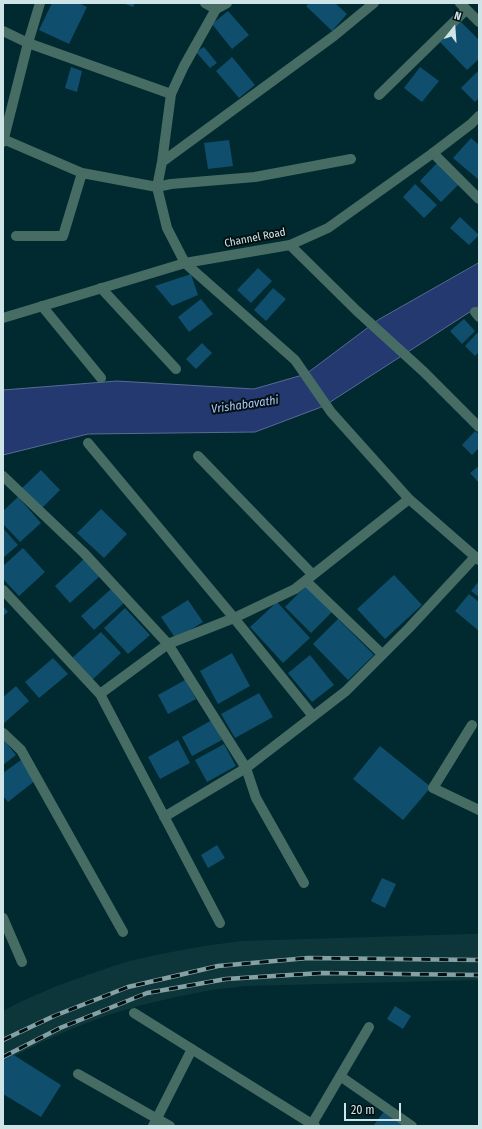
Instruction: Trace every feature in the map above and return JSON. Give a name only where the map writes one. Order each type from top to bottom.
[{"type":"street","points":[[40,3],[3,140],[82,173],[157,187],[171,184],[255,177],[351,159]]},
{"type":"street","points":[[204,3],[216,9]]},
{"type":"street","points":[[164,817],[246,768],[346,691],[477,558],[409,499],[331,412],[295,360],[185,263],[168,228],[157,187],[162,162],[171,94],[184,66],[216,9],[227,3]]},
{"type":"street","points":[[162,162],[334,36],[374,3]]},
{"type":"street","points":[[379,95],[463,6],[479,22]]},
{"type":"street","points":[[3,31],[28,43],[171,94]]},
{"type":"street","name":"Channel Road","points":[[3,318],[185,263],[290,244],[328,228],[433,153],[471,124],[479,116]]},
{"type":"street","points":[[433,153],[479,199]]},
{"type":"street","points":[[16,236],[63,236],[82,173]]},
{"type":"street","points":[[290,244],[357,311],[424,372],[479,427]]},
{"type":"street","points":[[101,288],[176,369]]},
{"type":"street","points":[[42,306],[101,378]]},
{"type":"street","points":[[88,443],[234,618],[313,716]]},
{"type":"street","points":[[198,456],[382,654]]},
{"type":"street","points":[[3,476],[83,552],[168,644],[246,768],[256,798],[304,883]]},
{"type":"street","points":[[100,694],[168,644],[234,618],[295,589],[409,499]]},
{"type":"street","points":[[3,590],[100,694],[220,924]]},
{"type":"street","points":[[472,726],[433,788],[479,810]]},
{"type":"street","points":[[3,734],[21,750],[123,932]]},
{"type":"street","points":[[3,918],[22,962]]},
{"type":"street","points":[[134,1013],[314,1125],[340,1076],[369,1027]]},
{"type":"street","points":[[155,1122],[192,1049]]},
{"type":"street","points":[[78,1074],[155,1122],[170,1126]]},
{"type":"street","points":[[340,1076],[412,1126]]},
{"type":"shaded area","points":[[479,934],[479,980],[245,986],[211,990],[142,1005],[108,1015],[42,1042],[3,1062],[3,1011],[57,986],[129,961],[204,946],[242,941]]},
{"type":"water","name":"Vrishabavathi","points":[[479,263],[479,306],[324,406],[255,432],[88,434],[3,455],[3,390],[117,381],[254,389],[306,374],[378,320]]},
{"type":"building","points":[[52,3],[79,3],[87,7],[69,44],[39,30]]},
{"type":"building","points":[[123,3],[135,3],[133,7]]},
{"type":"building","points":[[309,3],[335,3],[347,14],[332,31],[306,6]]},
{"type":"building","points":[[228,11],[249,35],[232,49],[212,24]]},
{"type":"building","points":[[461,22],[479,40],[479,59],[467,70],[440,42]]},
{"type":"building","points":[[204,47],[217,63],[210,68],[196,52]]},
{"type":"building","points":[[232,57],[255,85],[239,98],[216,71]]},
{"type":"building","points":[[71,67],[82,71],[77,92],[65,88]]},
{"type":"building","points":[[420,67],[439,81],[422,102],[404,88]]},
{"type":"building","points":[[477,72],[479,74],[479,98],[475,102],[461,88]]},
{"type":"building","points":[[471,138],[479,145],[479,180],[453,158]]},
{"type":"building","points":[[229,140],[233,166],[208,169],[204,143]]},
{"type":"building","points":[[437,163],[459,184],[441,202],[420,181]]},
{"type":"building","points":[[415,184],[437,205],[424,218],[403,197]]},
{"type":"building","points":[[460,217],[479,235],[469,245],[450,228]]},
{"type":"building","points":[[258,268],[272,281],[251,303],[237,290]]},
{"type":"building","points":[[191,274],[198,295],[172,306],[155,286]]},
{"type":"building","points":[[273,288],[286,299],[266,321],[254,310]]},
{"type":"building","points":[[201,299],[213,314],[189,332],[178,317]]},
{"type":"building","points":[[464,319],[475,331],[462,344],[450,331]]},
{"type":"building","points":[[477,333],[479,334],[479,352],[475,356],[465,346]]},
{"type":"building","points":[[202,343],[212,353],[196,369],[186,359]]},
{"type":"building","points":[[475,431],[479,434],[479,448],[472,455],[462,445]]},
{"type":"building","points":[[479,466],[479,483],[470,473]]},
{"type":"building","points":[[41,470],[60,490],[42,508],[22,488]]},
{"type":"building","points":[[18,497],[41,523],[20,542],[3,524],[3,511]]},
{"type":"building","points":[[101,509],[127,534],[104,558],[77,533]]},
{"type":"building","points":[[3,528],[18,545],[3,558]]},
{"type":"building","points":[[23,548],[45,572],[19,596],[3,579],[3,566]]},
{"type":"building","points":[[85,558],[101,575],[70,603],[55,586]]},
{"type":"building","points":[[394,575],[422,605],[385,639],[357,609]]},
{"type":"building","points":[[479,581],[479,597],[471,591]]},
{"type":"building","points":[[307,585],[333,611],[311,633],[285,607]]},
{"type":"building","points":[[111,589],[124,603],[94,630],[81,616]]},
{"type":"building","points":[[469,594],[479,602],[479,631],[455,611]]},
{"type":"building","points":[[188,600],[203,622],[176,639],[161,617]]},
{"type":"building","points":[[277,602],[310,638],[283,663],[250,627]]},
{"type":"building","points":[[3,606],[8,612],[3,616]]},
{"type":"building","points":[[125,608],[150,635],[128,654],[104,628]]},
{"type":"building","points":[[338,619],[374,655],[348,680],[313,644]]},
{"type":"building","points":[[101,632],[121,653],[91,681],[71,659]]},
{"type":"building","points":[[232,653],[250,686],[218,704],[200,671]]},
{"type":"building","points":[[310,655],[334,685],[312,702],[288,673]]},
{"type":"building","points":[[53,658],[68,674],[39,698],[25,682]]},
{"type":"building","points":[[185,680],[196,699],[168,714],[158,695]]},
{"type":"building","points":[[16,686],[29,701],[3,724],[3,697]]},
{"type":"building","points":[[259,693],[273,717],[235,738],[221,714]]},
{"type":"building","points":[[212,720],[222,740],[192,756],[182,737]]},
{"type":"building","points":[[3,739],[16,755],[3,765]]},
{"type":"building","points":[[178,740],[190,763],[160,779],[148,757]]},
{"type":"building","points":[[224,744],[236,766],[207,782],[195,760]]},
{"type":"building","points":[[380,746],[431,787],[403,820],[353,779]]},
{"type":"building","points":[[21,760],[36,780],[8,802],[3,796],[3,773]]},
{"type":"building","points":[[217,845],[225,858],[208,868],[201,855]]},
{"type":"building","points":[[382,878],[396,884],[385,908],[371,901]]},
{"type":"building","points":[[395,1006],[411,1016],[403,1029],[387,1019]]},
{"type":"building","points":[[9,1052],[61,1085],[41,1117],[3,1094],[3,1058]]},
{"type":"building","points":[[386,1109],[409,1126],[373,1126]]},
{"type":"railway","points":[[3,1040],[54,1016],[128,987],[218,966],[308,958],[479,960]]},
{"type":"railway","points":[[3,1057],[60,1028],[147,993],[226,979],[322,973],[479,975]]}]
